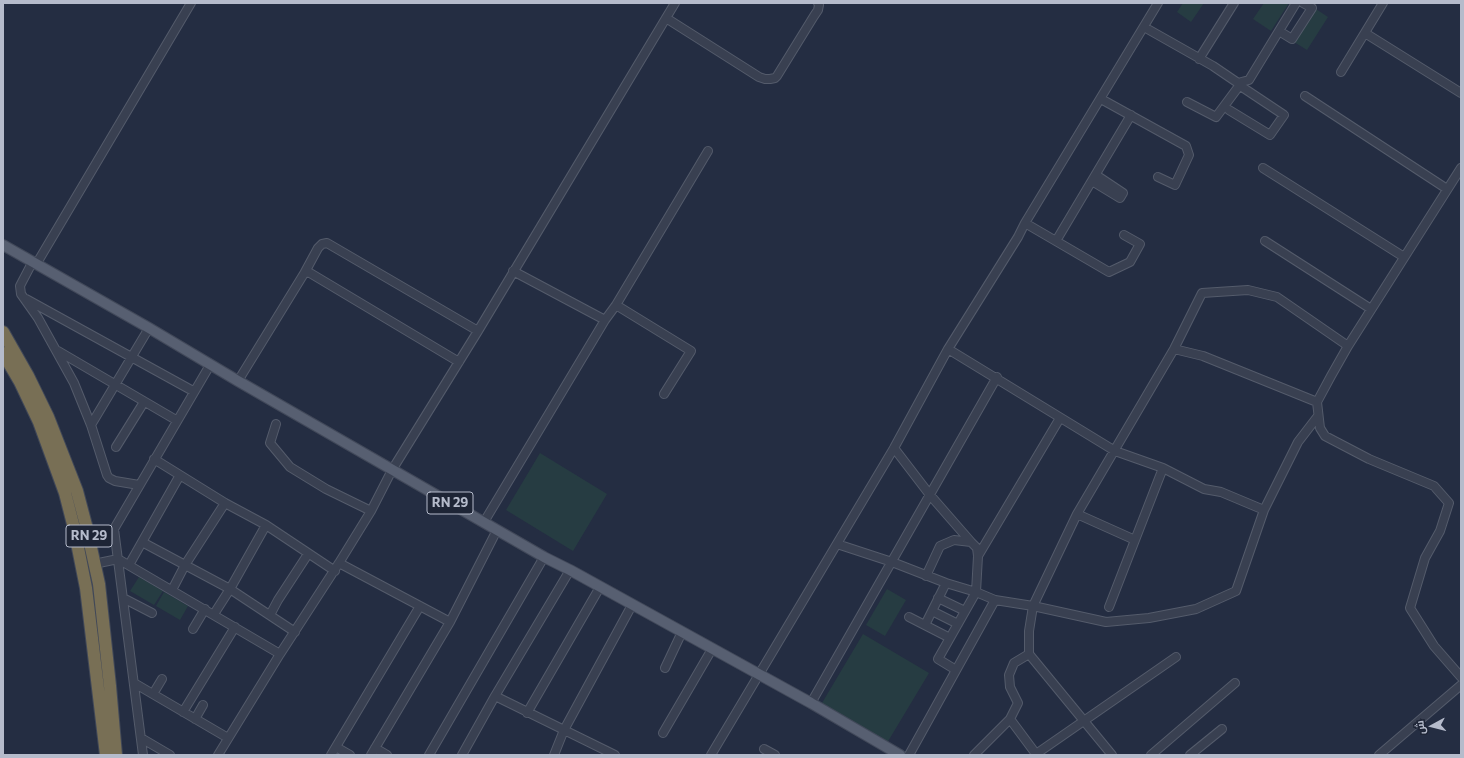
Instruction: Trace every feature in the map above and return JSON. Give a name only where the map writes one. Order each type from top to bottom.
[{"type":"highway","name":"RN 29","points":[[3,332],[28,376],[48,417],[77,491],[99,584],[116,755]]},
{"type":"highway","name":"RN 29","points":[[3,353],[20,382],[39,422],[65,493],[74,528],[86,588],[106,755]]},
{"type":"main road","name":"RN 29","points":[[3,245],[35,262],[544,558],[570,570],[712,648],[900,755]]},
{"type":"street","points":[[139,485],[115,481],[107,475],[91,425],[74,383],[38,318],[24,298],[20,290],[20,286],[191,3]]},
{"type":"street","points":[[218,755],[280,654],[337,567],[371,511],[392,470],[478,331],[675,3]]},
{"type":"street","points":[[666,18],[759,77],[770,79],[777,76],[818,10],[818,3]]},
{"type":"street","points":[[711,755],[894,448],[948,349],[1018,237],[1158,3]]},
{"type":"street","points":[[1199,59],[1234,3]]},
{"type":"street","points":[[1187,102],[1216,117],[1241,83],[1249,80],[1296,3]]},
{"type":"street","points":[[1279,30],[1292,39],[1312,8],[1303,3]]},
{"type":"street","points":[[1341,72],[1383,3]]},
{"type":"street","points":[[1144,27],[1238,83],[1241,83],[1284,115],[1270,135],[1229,110]]},
{"type":"street","points":[[1365,33],[1461,93]]},
{"type":"street","points":[[1305,96],[1447,189]]},
{"type":"street","points":[[1101,99],[1186,146],[1189,155],[1175,185],[1158,177]]},
{"type":"street","points":[[1056,241],[1131,116]]},
{"type":"street","points":[[484,522],[708,151]]},
{"type":"street","points":[[1263,168],[1404,256]]},
{"type":"street","points":[[1461,168],[1348,346],[1330,376],[1317,402],[1320,428],[1325,436],[1369,459],[1434,486],[1450,503],[1440,532],[1425,558],[1410,608],[1434,646],[1461,677]]},
{"type":"street","points":[[1025,223],[1109,272],[1130,262],[1140,244],[1124,235]]},
{"type":"street","points":[[1264,241],[1371,309]]},
{"type":"street","points":[[238,381],[305,272],[318,248],[322,244],[327,243],[478,331]]},
{"type":"street","points":[[513,271],[605,320]]},
{"type":"street","points":[[305,272],[310,273],[459,362]]},
{"type":"street","points":[[1112,755],[1029,654],[1033,606],[1077,514],[1174,349],[1202,293],[1248,290],[1276,297],[1348,346]]},
{"type":"street","points":[[24,298],[193,391]]},
{"type":"street","points":[[616,305],[691,351],[664,394]]},
{"type":"street","points":[[91,425],[149,328]]},
{"type":"street","points":[[948,349],[997,377],[1060,418],[1115,451],[1163,468],[1204,489],[1221,492],[1264,510]]},
{"type":"street","points":[[1174,349],[1203,356],[1317,402]]},
{"type":"street","points":[[56,351],[176,420]]},
{"type":"street","points":[[143,755],[114,529],[176,420],[210,365]]},
{"type":"street","points":[[811,703],[997,377]]},
{"type":"street","points":[[116,447],[144,402]]},
{"type":"street","points":[[837,544],[892,562],[946,584],[976,592],[995,600],[1033,606],[1106,622],[1150,618],[1196,609],[1236,590],[1264,510],[1298,442],[1318,416]]},
{"type":"street","points":[[978,556],[1060,418]]},
{"type":"street","points":[[276,424],[270,443],[290,467],[326,489],[371,511]]},
{"type":"street","points":[[894,448],[930,495],[977,548],[976,592],[938,659],[956,670]]},
{"type":"street","points":[[154,459],[225,504],[266,525],[308,554],[420,606],[450,622]]},
{"type":"street","points":[[1109,607],[1163,468]]},
{"type":"street","points":[[129,565],[180,475]]},
{"type":"street","points":[[172,590],[225,504]]},
{"type":"street","points":[[1077,514],[1135,540]]},
{"type":"street","points":[[214,614],[230,589],[266,525]]},
{"type":"street","points":[[387,755],[373,752],[450,622],[497,530]]},
{"type":"street","points":[[926,576],[940,546],[954,540],[971,542]]},
{"type":"street","points":[[142,542],[230,589],[295,632]]},
{"type":"street","points":[[270,615],[308,554]]},
{"type":"street","points":[[429,755],[544,558]]},
{"type":"street","points":[[94,564],[118,559],[280,654]]},
{"type":"street","points":[[462,755],[495,696],[570,570]]},
{"type":"street","points":[[925,625],[946,584]]},
{"type":"street","points":[[528,713],[600,587]]},
{"type":"street","points":[[123,598],[152,613]]},
{"type":"street","points":[[938,598],[965,611]]},
{"type":"street","points":[[909,755],[995,600]]},
{"type":"street","points":[[554,755],[564,730],[632,605]]},
{"type":"street","points":[[331,755],[420,606]]},
{"type":"street","points":[[193,629],[205,609]]},
{"type":"street","points":[[932,611],[958,624]]},
{"type":"street","points":[[909,617],[950,638]]},
{"type":"street","points":[[183,712],[235,627]]},
{"type":"street","points":[[665,668],[682,632]]},
{"type":"street","points":[[663,733],[712,648]]},
{"type":"street","points":[[974,755],[1010,719],[1018,703],[1010,687],[1009,675],[1014,663],[1029,654]]},
{"type":"street","points":[[1010,719],[1036,754],[1176,657]]},
{"type":"street","points":[[153,694],[162,680]]},
{"type":"street","points":[[134,683],[228,738]]},
{"type":"street","points":[[1151,755],[1235,684]]},
{"type":"street","points":[[1379,755],[1461,685]]},
{"type":"street","points":[[495,696],[615,755]]},
{"type":"street","points":[[195,719],[203,705]]},
{"type":"street","points":[[1190,755],[1222,728]]},
{"type":"street","points":[[141,738],[170,755]]},
{"type":"street","points":[[336,747],[350,755]]},
{"type":"street","points":[[764,749],[775,755]]},
{"type":"green space","points":[[1183,3],[1204,3],[1191,22],[1177,12]]},
{"type":"green space","points":[[1264,3],[1289,3],[1271,31],[1253,19]]},
{"type":"green space","points":[[1316,9],[1328,17],[1307,50],[1294,42]]},
{"type":"green space","points":[[540,453],[607,494],[573,551],[506,510]]},
{"type":"green space","points":[[139,577],[163,591],[154,605],[130,591]]},
{"type":"green space","points":[[887,589],[906,600],[885,636],[866,625]]},
{"type":"green space","points":[[164,592],[188,606],[180,620],[156,606]]},
{"type":"green space","points":[[863,634],[929,673],[887,743],[822,703]]}]
